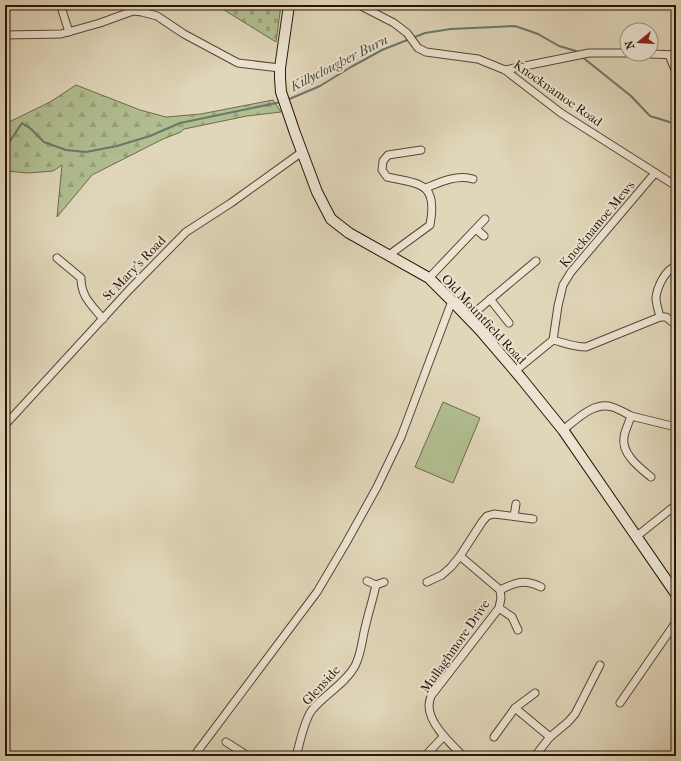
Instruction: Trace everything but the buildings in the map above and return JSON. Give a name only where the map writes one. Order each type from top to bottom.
[{"type":"street","points":[[61,5],[69,32]]},
{"type":"street","name":"Old Mountfield Road","points":[[289,5],[280,68],[280,78],[284,101],[316,192],[331,219],[349,233],[429,278],[468,318],[515,371],[563,430],[676,594]]},
{"type":"street","name":"Knocknamoe Road","points":[[359,5],[394,23],[407,33],[418,48],[426,52],[478,59],[505,70],[561,113],[676,186]]},
{"type":"street","points":[[5,35],[50,35],[69,32],[133,12],[142,12],[157,16],[197,41],[238,63],[280,68]]},
{"type":"street","points":[[505,70],[585,54],[619,53]]},
{"type":"street","points":[[659,54],[673,55],[676,72]]},
{"type":"street","points":[[389,255],[430,225],[432,214],[431,203],[426,188],[422,185],[387,177],[382,170],[383,161],[388,154],[421,150]]},
{"type":"street","name":"St Mary's Road","points":[[5,425],[186,232],[231,203],[302,152]]},
{"type":"street","name":"Knocknamoe Mews","points":[[553,340],[563,285],[576,266],[655,173]]},
{"type":"street","points":[[426,188],[451,178],[468,177],[473,179]]},
{"type":"street","points":[[429,278],[485,219]]},
{"type":"street","points":[[476,229],[484,236]]},
{"type":"street","points":[[57,258],[81,278],[81,287],[84,295],[103,319]]},
{"type":"street","points":[[468,318],[536,261]]},
{"type":"street","points":[[660,318],[656,299],[659,286],[668,273],[676,266]]},
{"type":"street","points":[[490,299],[509,323]]},
{"type":"street","points":[[194,756],[317,592],[346,543],[377,487],[401,437],[452,301]]},
{"type":"street","points":[[515,371],[553,340],[573,347],[586,347],[660,318],[666,317],[676,325]]},
{"type":"street","points":[[563,430],[584,413],[602,406],[610,406],[632,416],[676,428]]},
{"type":"street","points":[[632,416],[623,438],[624,446],[631,459],[652,477]]},
{"type":"street","points":[[514,516],[516,504]]},
{"type":"street","points":[[637,536],[676,505]]},
{"type":"street","points":[[427,582],[442,575],[460,556],[487,516],[494,514],[533,519]]},
{"type":"street","name":"Mullaghmore Drive","points":[[460,556],[500,590],[501,598],[499,608],[431,696],[429,707],[434,723],[463,756]]},
{"type":"street","points":[[367,581],[376,586],[384,582]]},
{"type":"street","points":[[500,590],[511,584],[524,581],[531,582],[541,587]]},
{"type":"street","name":"Glenside","points":[[296,756],[304,727],[312,710],[343,681],[355,666],[363,642],[365,626],[376,586]]},
{"type":"street","points":[[499,608],[512,617],[518,630]]},
{"type":"street","points":[[620,703],[676,622]]},
{"type":"street","points":[[535,756],[550,737],[575,714],[600,665]]},
{"type":"street","points":[[494,737],[515,708],[535,693]]},
{"type":"street","points":[[515,708],[550,737]]},
{"type":"street","points":[[425,756],[444,736]]},
{"type":"street","points":[[226,742],[239,754],[248,756]]},
{"type":"green space","points":[[216,5],[281,5],[276,42]]},
{"type":"green space","points":[[76,85],[140,110],[166,117],[201,114],[273,100],[281,112],[247,116],[184,129],[181,132],[163,139],[92,175],[57,217],[62,165],[53,171],[29,173],[5,171],[5,124],[50,102]]},
{"type":"green space","points":[[443,402],[480,418],[453,483],[415,467]]},
{"type":"waterway","name":"Killyclougher Burn","points":[[287,100],[320,86],[382,50],[425,33],[451,29],[515,26],[538,34],[559,46],[578,53]]},
{"type":"waterway","name":"Killyclougher Burn","points":[[581,56],[631,96],[650,116],[676,124]]},
{"type":"waterway","name":"Killyclougher Burn","points":[[5,145],[8,144],[22,123],[31,129],[44,142],[66,150],[86,152],[117,146],[150,136],[180,123],[281,102]]}]
